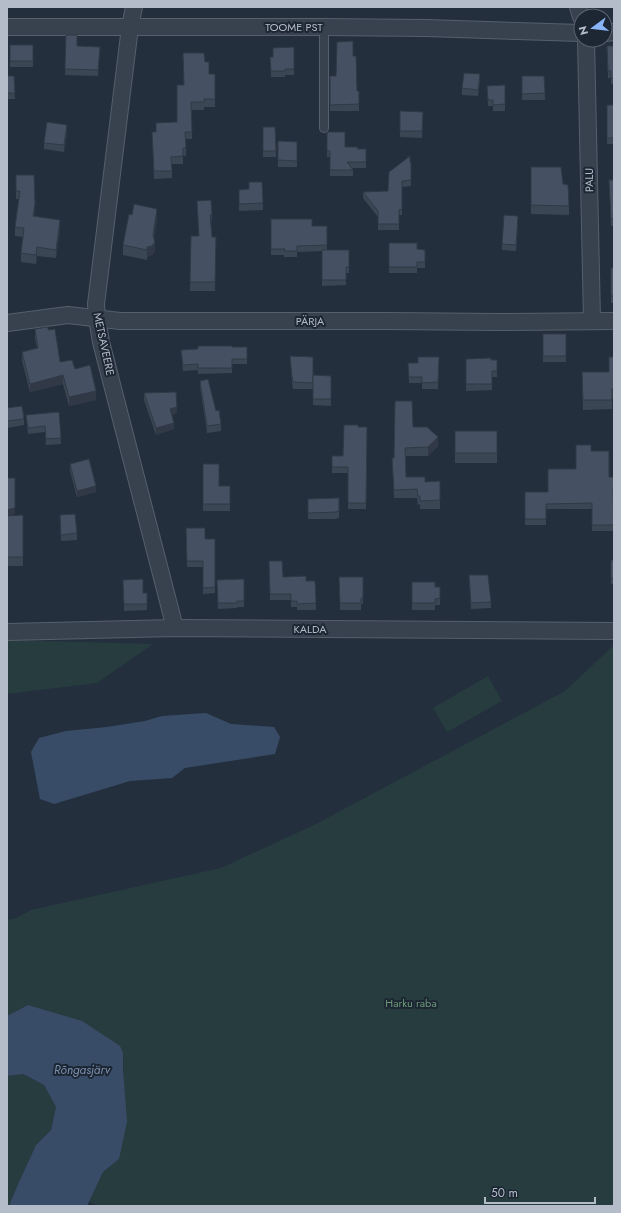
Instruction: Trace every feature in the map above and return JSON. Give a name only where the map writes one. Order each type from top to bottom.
[{"type":"street","name":"METSAVEERE","points":[[134,7],[130,27],[96,304],[102,342],[175,628]]},
{"type":"street","name":"TOOME PST","points":[[7,27],[426,28],[573,33]]},
{"type":"street","name":"PALU","points":[[586,48],[592,321]]},
{"type":"street","name":"PÄRJA","points":[[7,323],[68,315],[120,321],[614,321]]},
{"type":"street","name":"KALDA","points":[[7,632],[175,628],[614,631]]},
{"type":"lane","points":[[324,27],[324,128]]},
{"type":"green space","points":[[7,640],[153,644],[97,683],[7,694]]},
{"type":"green space","name":"Harku raba","points":[[614,645],[614,1206],[98,1206],[89,1202],[103,1172],[119,1159],[124,1088],[123,1053],[53,1013],[28,1005],[7,1016],[7,920],[16,918],[31,910],[221,868],[316,824],[565,691]]},
{"type":"green space","points":[[488,676],[502,701],[447,732],[433,708]]},
{"type":"green space","points":[[23,1074],[44,1085],[56,1107],[51,1130],[36,1145],[9,1206],[7,1206],[7,1076]]},
{"type":"water","points":[[206,713],[231,724],[274,727],[280,737],[275,754],[185,768],[172,778],[130,781],[54,804],[40,799],[31,752],[39,738],[66,731],[107,727],[145,721],[162,716]]},
{"type":"water","name":"Rõngasjärv","points":[[28,1005],[82,1021],[120,1046],[123,1053],[127,1122],[119,1159],[103,1172],[87,1206],[9,1206],[36,1145],[51,1130],[56,1107],[44,1085],[23,1074],[7,1076],[7,1016]]},
{"type":"building","points":[[66,35],[77,35],[77,46],[100,47],[98,70],[65,69]]},
{"type":"building","points":[[353,41],[353,56],[356,56],[359,104],[330,105],[330,76],[336,76],[337,42]]},
{"type":"building","points":[[10,45],[33,45],[33,61],[10,61]]},
{"type":"building","points":[[614,46],[614,78],[611,78],[611,71],[608,71],[607,48],[613,48]]},
{"type":"building","points":[[294,47],[294,69],[285,69],[285,71],[271,71],[270,57],[273,57],[273,48]]},
{"type":"building","points":[[183,53],[204,53],[205,62],[209,62],[209,74],[215,74],[215,99],[204,99],[204,102],[191,102],[192,132],[185,132],[186,148],[183,148],[183,156],[171,157],[172,171],[154,171],[152,132],[156,132],[156,123],[177,122],[177,85],[184,85]]},
{"type":"building","points":[[464,73],[480,74],[478,90],[462,88]]},
{"type":"building","points":[[7,76],[14,76],[15,93],[7,93]]},
{"type":"building","points":[[522,76],[544,76],[545,93],[522,94]]},
{"type":"building","points":[[505,85],[505,104],[493,105],[493,100],[488,100],[487,86]]},
{"type":"building","points":[[607,105],[614,105],[614,138],[607,138]]},
{"type":"building","points":[[400,111],[423,112],[422,131],[400,131]]},
{"type":"building","points":[[47,122],[67,125],[64,145],[44,143]]},
{"type":"building","points":[[263,127],[275,127],[276,151],[263,151]]},
{"type":"building","points":[[327,132],[345,132],[345,147],[358,147],[357,149],[366,149],[366,162],[347,162],[353,170],[330,170],[330,151],[327,151]]},
{"type":"building","points":[[278,141],[297,142],[297,161],[278,160]]},
{"type":"building","points":[[410,156],[411,180],[402,181],[402,209],[399,210],[399,224],[378,224],[378,211],[363,192],[388,191],[389,172]]},
{"type":"building","points":[[531,167],[561,167],[563,184],[568,185],[569,206],[531,205]]},
{"type":"building","points":[[16,175],[34,175],[35,204],[33,216],[60,220],[56,250],[37,247],[36,255],[21,253],[24,228],[15,227],[20,191],[16,191]]},
{"type":"building","points":[[609,180],[614,180],[614,219],[611,219]]},
{"type":"building","points":[[249,182],[262,182],[263,203],[239,204],[239,190],[249,189]]},
{"type":"building","points":[[211,200],[212,215],[210,215],[212,237],[216,237],[215,282],[190,282],[191,236],[199,236],[197,201]]},
{"type":"building","points":[[134,204],[157,209],[153,235],[155,242],[152,246],[147,247],[147,250],[123,245],[129,214],[132,215]]},
{"type":"building","points":[[504,215],[518,216],[516,245],[502,244]]},
{"type":"building","points":[[271,219],[312,219],[312,226],[327,226],[327,245],[297,246],[297,251],[271,249]]},
{"type":"building","points":[[389,243],[417,243],[417,249],[425,250],[425,262],[417,262],[417,267],[389,267]]},
{"type":"building","points":[[322,250],[349,250],[349,267],[346,267],[346,280],[322,280]]},
{"type":"building","points":[[611,268],[614,268],[614,296],[611,296]]},
{"type":"building","points":[[48,327],[48,330],[55,329],[60,362],[72,360],[75,369],[90,365],[96,391],[69,397],[63,375],[30,384],[22,352],[38,348],[35,329]]},
{"type":"building","points":[[543,334],[566,334],[566,356],[543,356]]},
{"type":"building","points":[[198,346],[247,347],[247,359],[232,359],[232,368],[198,368],[198,364],[183,365],[181,350],[198,349]]},
{"type":"building","points":[[290,356],[313,357],[313,383],[293,382]]},
{"type":"building","points":[[418,357],[439,357],[438,382],[422,383],[422,377],[409,377],[408,363],[418,363]]},
{"type":"building","points":[[609,357],[614,357],[614,389],[612,389],[612,400],[583,400],[582,372],[609,372]]},
{"type":"building","points":[[491,358],[491,360],[497,360],[497,371],[492,371],[492,384],[466,384],[466,359]]},
{"type":"building","points":[[313,375],[331,376],[331,399],[313,399]]},
{"type":"building","points":[[208,379],[216,411],[219,410],[221,424],[207,426],[200,381]]},
{"type":"building","points":[[176,392],[177,407],[170,409],[174,423],[156,428],[144,393]]},
{"type":"building","points":[[395,401],[412,401],[413,427],[427,427],[438,437],[428,447],[405,448],[406,477],[425,477],[425,482],[440,481],[440,500],[420,501],[420,496],[418,496],[417,489],[394,490],[392,458],[394,458]]},
{"type":"building","points":[[22,406],[24,419],[7,421],[7,408]]},
{"type":"building","points":[[59,412],[61,438],[46,439],[45,426],[28,428],[26,415]]},
{"type":"building","points":[[344,425],[358,425],[358,427],[367,427],[366,503],[348,503],[348,467],[332,467],[332,456],[343,456]]},
{"type":"building","points":[[455,431],[497,431],[497,453],[455,453]]},
{"type":"building","points":[[576,445],[591,445],[591,451],[609,451],[609,477],[614,477],[614,525],[592,525],[592,503],[546,504],[546,519],[525,519],[525,492],[548,492],[548,469],[576,469]]},
{"type":"building","points":[[89,459],[96,486],[77,491],[70,464]]},
{"type":"building","points":[[203,464],[219,464],[219,486],[230,486],[230,504],[203,504]]},
{"type":"building","points":[[7,478],[15,478],[15,508],[7,510]]},
{"type":"building","points":[[339,498],[339,511],[337,512],[308,513],[308,499]]},
{"type":"building","points":[[75,514],[77,533],[61,535],[60,515]]},
{"type":"building","points":[[23,515],[23,557],[7,557],[7,516]]},
{"type":"building","points":[[186,528],[205,528],[205,539],[215,539],[215,587],[203,588],[203,561],[187,561]]},
{"type":"building","points":[[611,560],[614,560],[614,578],[611,578]]},
{"type":"building","points":[[269,561],[282,561],[283,577],[306,576],[306,581],[315,581],[316,603],[297,604],[297,601],[291,601],[291,594],[270,594]]},
{"type":"building","points":[[469,575],[488,575],[491,602],[471,603]]},
{"type":"building","points":[[339,577],[363,577],[363,598],[361,598],[361,603],[340,603]]},
{"type":"building","points":[[143,579],[143,593],[147,593],[147,604],[124,604],[123,580]]},
{"type":"building","points":[[244,579],[244,601],[237,601],[237,603],[218,603],[217,580]]},
{"type":"building","points":[[412,582],[435,582],[435,587],[440,587],[440,598],[435,599],[435,603],[412,603]]}]
